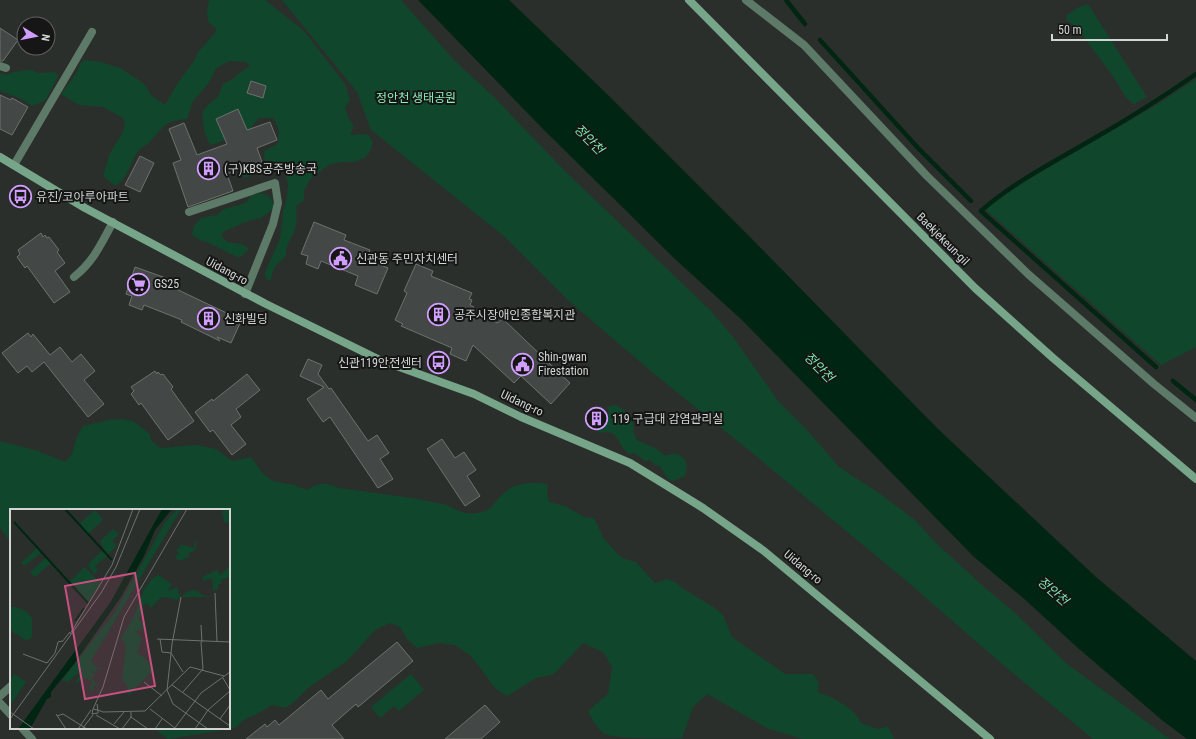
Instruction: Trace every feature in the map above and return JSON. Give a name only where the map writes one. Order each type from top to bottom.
[{"type":"main road","name":"Baekjekeun-gil","points":[[689,0],[975,288],[1052,358],[1196,479]]},
{"type":"main road","name":"Uidang-ro","points":[[0,157],[85,208],[246,294],[380,360],[474,394],[521,417],[630,463],[703,508],[764,551],[990,739]]},
{"type":"street","points":[[746,0],[804,45],[927,176],[1028,274],[1154,384],[1196,418]]},
{"type":"street","points":[[14,165],[92,32]]},
{"type":"street","points":[[189,212],[275,183],[278,202],[273,224],[246,294]]},
{"type":"street","points":[[74,276],[85,268],[95,256],[113,222]]},
{"type":"street","points":[[0,696],[10,687]]},
{"type":"street","points":[[0,703],[10,714]]},
{"type":"street","points":[[23,729],[32,739]]},
{"type":"green space","points":[[209,0],[265,0],[304,31],[345,84],[350,99],[345,108],[349,119],[354,126],[350,135],[369,135],[373,143],[369,153],[364,158],[354,162],[330,164],[310,179],[304,191],[304,200],[296,206],[296,226],[287,246],[286,256],[275,266],[270,281],[266,279],[265,272],[280,239],[283,211],[288,186],[285,167],[268,167],[245,178],[242,175],[242,172],[265,163],[264,151],[278,144],[279,131],[274,118],[259,118],[247,132],[211,145],[206,138],[202,112],[218,97],[223,84],[233,79],[250,66],[246,62],[230,61],[216,68],[209,83],[193,101],[187,119],[173,121],[161,129],[149,143],[139,150],[123,179],[115,186],[103,176],[110,153],[123,132],[125,124],[123,118],[103,107],[79,105],[61,94],[75,75],[80,63],[85,60],[101,62],[120,68],[139,80],[145,85],[151,95],[165,105],[179,81],[194,61],[198,52],[215,33],[216,28],[208,22],[207,11]]},
{"type":"green space","name":"정안천 생태공원","points":[[282,0],[401,0],[455,61],[493,96],[565,171],[710,310],[733,337],[779,402],[808,431],[839,467],[879,493],[915,520],[934,541],[984,587],[1014,612],[1067,664],[1170,739],[1093,739],[1002,664],[910,584],[653,373],[569,301],[505,237],[371,130],[357,92]]},
{"type":"green space","points":[[1088,4],[1147,97],[1134,104],[1127,99],[1110,72],[1076,27],[1066,20],[1067,15],[1079,7]]},
{"type":"green space","points":[[33,70],[37,73],[54,72],[58,76],[45,101],[32,106],[22,99],[0,91],[0,73],[7,75],[14,72]]},
{"type":"green space","points":[[1196,79],[1196,347],[1161,365],[985,209],[1029,179],[1158,104]]},
{"type":"green space","points":[[261,193],[269,196],[274,204],[273,209],[261,218],[245,222],[225,231],[221,235],[227,242],[242,244],[249,249],[239,258],[192,235],[194,226],[201,218],[217,215],[224,209],[247,202],[251,196]]},
{"type":"green space","points":[[616,405],[630,414],[633,421],[634,434],[637,440],[657,449],[665,456],[676,454],[680,455],[686,461],[687,471],[685,476],[673,481],[668,479],[660,466],[655,465],[650,460],[645,461],[634,453],[629,454],[615,435],[606,432],[599,433],[597,430],[603,420],[608,416],[609,412],[607,407]]},
{"type":"green space","points":[[121,419],[133,421],[150,434],[150,439],[160,448],[197,445],[216,449],[233,461],[251,457],[263,474],[273,481],[294,485],[307,490],[319,484],[326,484],[339,488],[429,501],[447,505],[461,512],[476,513],[482,512],[493,506],[500,496],[509,489],[519,485],[531,483],[548,484],[547,493],[549,502],[565,506],[584,517],[594,518],[604,539],[615,551],[622,558],[636,562],[655,583],[667,579],[675,582],[685,590],[715,608],[723,615],[732,637],[785,674],[813,674],[819,683],[818,692],[836,700],[848,708],[858,717],[861,723],[878,729],[888,726],[894,739],[803,739],[769,729],[707,694],[693,707],[682,738],[611,736],[605,734],[600,729],[588,711],[608,694],[612,667],[603,652],[583,643],[554,674],[536,678],[507,696],[496,689],[471,656],[455,645],[439,643],[417,648],[407,639],[400,627],[390,623],[375,630],[347,661],[308,688],[294,702],[285,708],[272,705],[245,719],[235,728],[230,729],[230,509],[10,509],[10,542],[0,528],[0,441],[38,451],[65,462],[72,454],[77,437],[83,426]]},
{"type":"green space","points":[[411,674],[424,690],[399,711],[394,706],[380,718],[371,707]]},
{"type":"green space","points":[[156,729],[229,729],[168,739]]},
{"type":"water","name":"정안천","points":[[418,0],[509,0],[607,94],[754,241],[937,428],[1096,577],[1196,661],[1196,739],[1187,739],[1163,721],[1078,648],[1022,597],[974,557],[743,321],[676,260],[542,128]]},
{"type":"building","points":[[0,28],[16,39],[16,43],[3,61],[0,61]]},
{"type":"building","points":[[251,81],[266,86],[263,98],[247,93]]},
{"type":"building","points":[[0,95],[11,100],[12,98],[28,107],[12,135],[0,129]]},
{"type":"building","name":"(구)KBS공주방송국","points":[[238,109],[247,130],[270,122],[277,140],[257,148],[262,162],[227,174],[233,191],[188,207],[173,163],[181,160],[169,129],[184,123],[197,155],[227,144],[216,119]]},
{"type":"building","points":[[140,156],[154,163],[140,192],[125,185]]},
{"type":"building","name":"신관동 주민자치센터","points":[[314,222],[346,235],[344,240],[370,250],[369,253],[373,255],[371,261],[388,268],[377,294],[355,285],[358,276],[321,261],[318,269],[306,264],[308,256],[301,254]]},
{"type":"building","points":[[41,233],[43,237],[45,235],[47,238],[49,237],[59,250],[57,252],[65,263],[55,271],[70,292],[54,303],[27,266],[25,268],[17,257],[20,254],[18,250]]},
{"type":"building","points":[[416,264],[433,271],[431,276],[472,293],[469,299],[472,300],[470,305],[474,307],[472,312],[498,323],[502,318],[570,383],[551,404],[521,376],[514,383],[473,345],[466,361],[450,354],[452,348],[401,326],[403,324],[395,320],[407,293],[404,291]]},
{"type":"building","points":[[135,267],[177,282],[174,288],[241,321],[231,343],[217,337],[220,341],[181,322],[182,320],[144,305],[142,310],[129,305],[132,296],[126,294]]},
{"type":"building","points":[[28,333],[31,337],[33,334],[50,355],[60,347],[72,362],[81,354],[95,371],[84,380],[104,404],[88,417],[44,362],[32,372],[27,366],[18,373],[2,353]]},
{"type":"building","points":[[308,359],[322,365],[318,374],[329,389],[331,388],[368,441],[377,435],[389,453],[380,459],[393,479],[378,488],[330,417],[323,422],[307,399],[324,387],[300,376]]},
{"type":"building","points":[[155,371],[157,374],[158,372],[161,375],[163,374],[173,387],[171,389],[194,421],[168,440],[141,403],[139,405],[131,394],[134,391],[131,387]]},
{"type":"building","points":[[247,374],[260,390],[236,409],[241,417],[231,425],[246,444],[232,455],[213,430],[210,432],[195,412],[212,399],[213,401]]},
{"type":"building","points":[[442,439],[455,458],[464,452],[476,470],[467,476],[480,496],[465,506],[427,449]]},
{"type":"building","points":[[397,642],[413,661],[358,707],[356,704],[332,725],[344,739],[246,739],[265,724],[267,727],[275,720],[279,725],[321,690],[328,699]]},
{"type":"building","points":[[485,705],[500,722],[481,739],[445,739]]},
{"type":"waterway","points":[[786,0],[805,24]]},
{"type":"waterway","points":[[820,40],[919,149],[971,201]]},
{"type":"waterway","points":[[1156,367],[981,211],[1021,181],[1132,116],[1196,74]]},
{"type":"waterway","points":[[1173,381],[1196,400]]},
{"type":"place","name":"(구)KBS공주방송국","points":[[209,169]]},
{"type":"place","name":"유진/코아루아파트","points":[[20,197]]},
{"type":"place","name":"신관동 주민자치센터","points":[[340,259]]},
{"type":"place","name":"GS25","points":[[139,284]]},
{"type":"place","name":"공주시장애인종합복지관","points":[[438,315]]},
{"type":"place","name":"신화빌딩","points":[[209,319]]},
{"type":"place","name":"신관119안전센터","points":[[438,363]]},
{"type":"place","name":"Shin-gwan Firestation","points":[[522,364]]},
{"type":"place","name":"119 구급대 감염관리실","points":[[596,419]]}]
